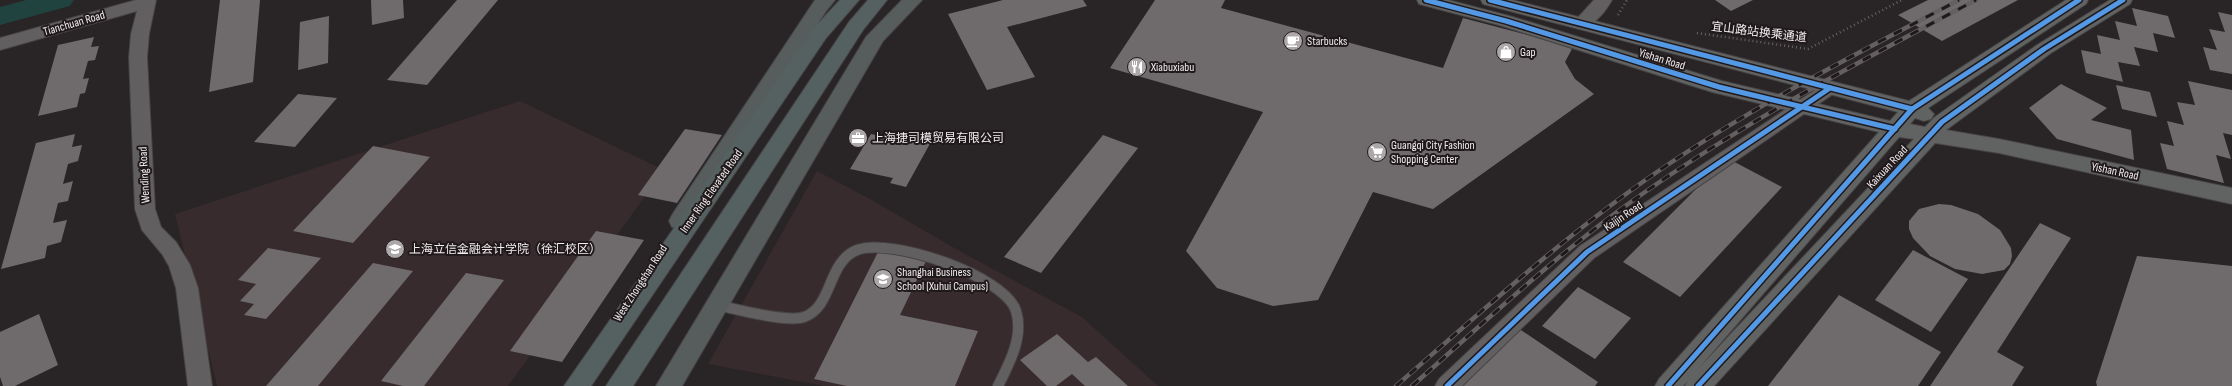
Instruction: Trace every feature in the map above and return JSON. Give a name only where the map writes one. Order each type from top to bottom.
[{"type":"highway","name":"Inner Ring Elevated Road","points":[[577,386],[819,34],[850,0]]},
{"type":"highway","points":[[619,386],[856,26],[878,0]]},
{"type":"main road","name":"West Zhongshan Road","points":[[573,386],[819,7],[826,0]]},
{"type":"main road","points":[[669,386],[802,159],[876,37],[913,0]]},
{"type":"street","name":"Yishan Road","points":[[1426,0],[1506,21],[1719,87],[1895,129],[1936,128],[1999,146],[2232,196]]},
{"type":"street","name":"Yishan Road","points":[[1490,0],[1912,109],[1936,128]]},
{"type":"street","points":[[1582,23],[1604,0]]},
{"type":"street","name":"Kaixuan Road","points":[[1668,386],[1912,109],[2080,0]]},
{"type":"street","name":"Kaixuan Road","points":[[1698,386],[1936,128],[2044,50],[2123,0]]},
{"type":"street","name":"Tianchuan Road","points":[[0,44],[148,1]]},
{"type":"street","name":"Wending Road","points":[[148,1],[140,34],[138,57],[145,209],[152,230],[169,248],[179,265],[187,288],[200,386]]},
{"type":"street","name":"Kaijin Road","points":[[1447,386],[1588,252],[1830,88]]},
{"type":"lane","points":[[717,304],[788,318],[803,318],[815,310],[845,256],[856,250],[874,247],[921,253],[959,270],[1004,294],[1015,310],[1019,329],[1011,359],[998,386]]},
{"type":"path","points":[[1618,15],[1627,0]]},
{"type":"shaded area","name":"上海立信金融会计学院（徐汇校区）","points":[[520,101],[664,170],[508,386],[217,386],[175,214]]},
{"type":"shaded area","name":"Shanghai Business School (Xuhui Campus)","points":[[817,171],[870,199],[963,253],[1082,317],[1158,386],[824,386],[708,364]]},
{"type":"building","points":[[220,0],[260,0],[253,82],[209,92]]},
{"type":"building","points":[[371,0],[403,0],[404,18],[372,25]]},
{"type":"building","points":[[457,0],[498,0],[427,85],[387,80]]},
{"type":"building","points":[[1003,0],[1083,0],[1087,6],[1007,27],[1035,77],[987,90],[948,14]]},
{"type":"building","name":"Guangqi City Fashion Shopping Center","points":[[1155,0],[1225,0],[1221,8],[1443,68],[1463,18],[1573,47],[1565,62],[1575,79],[1594,94],[1433,209],[1373,192],[1318,300],[1273,306],[1217,288],[1186,251],[1263,112],[1110,68]]},
{"type":"building","points":[[1715,0],[1753,0],[1731,11]]},
{"type":"building","points":[[1928,0],[2018,0],[1942,41],[1898,15]]},
{"type":"building","points":[[2132,8],[2168,16],[2175,38],[2153,33],[2158,52],[2134,47],[2140,66],[2118,62],[2123,82],[2086,73],[2081,50],[2101,54],[2097,35],[2120,40],[2115,21],[2137,26]]},
{"type":"building","points":[[2218,12],[2232,15],[2232,74],[2210,70],[2203,47],[2217,50],[2209,29],[2225,32]]},
{"type":"building","points":[[329,16],[328,63],[298,70],[300,22]]},
{"type":"building","points":[[94,37],[91,47],[99,46],[95,60],[88,61],[83,79],[89,78],[85,93],[80,94],[77,107],[38,116],[58,45]]},
{"type":"building","points":[[2188,81],[2232,90],[2232,135],[2223,133],[2231,159],[2216,155],[2224,183],[2167,169],[2160,143],[2174,146],[2167,121],[2184,125],[2177,102],[2195,105]]},
{"type":"building","points":[[2061,84],[2107,108],[2091,120],[2131,130],[2134,160],[2057,139],[2029,108]]},
{"type":"building","points":[[2116,85],[2150,92],[2157,117],[2122,109]]},
{"type":"building","points":[[298,94],[337,98],[295,147],[254,142]]},
{"type":"building","points":[[685,129],[722,135],[677,203],[638,195]]},
{"type":"building","points":[[75,134],[72,147],[82,145],[78,161],[68,164],[63,184],[73,181],[68,201],[58,203],[53,223],[67,220],[61,242],[47,246],[45,258],[1,269],[36,143]]},
{"type":"building","points":[[871,134],[913,142],[916,137],[932,140],[906,187],[890,183],[893,178],[850,169]]},
{"type":"building","points":[[1103,135],[1138,148],[1041,273],[1004,257]]},
{"type":"building","points":[[373,146],[430,157],[353,243],[293,231]]},
{"type":"building","points":[[1727,158],[1782,187],[1680,297],[1623,262]]},
{"type":"building","points":[[1939,204],[1951,205],[1978,214],[2000,230],[2011,248],[2012,256],[2010,264],[2004,270],[1982,274],[1955,269],[1930,256],[1913,238],[1909,229],[1909,221],[1919,209]]},
{"type":"building","points":[[2040,223],[2071,238],[1997,352],[2024,367],[2012,386],[1930,386]]},
{"type":"building","points":[[596,231],[644,240],[562,362],[510,351]]},
{"type":"building","points":[[268,248],[321,258],[266,319],[244,315],[254,304],[240,301],[256,284],[238,280]]},
{"type":"building","points":[[879,250],[927,259],[900,315],[978,331],[955,386],[847,386],[814,379]]},
{"type":"building","points":[[1913,250],[1968,279],[1931,332],[1875,300]]},
{"type":"building","points":[[2137,256],[2232,266],[2232,386],[2097,386],[2096,382]]},
{"type":"building","points":[[373,263],[413,271],[318,386],[266,386]]},
{"type":"building","points":[[466,273],[504,280],[424,386],[403,386],[381,381]]},
{"type":"building","points":[[1578,287],[1631,318],[1595,359],[1542,326]]},
{"type":"building","points":[[1839,295],[1941,352],[1918,386],[1768,386]]},
{"type":"building","points":[[39,314],[58,365],[15,386],[3,386],[0,377],[0,332]]},
{"type":"building","points":[[1518,328],[1598,382],[1595,386],[1458,386]]},
{"type":"building","points":[[1057,334],[1088,362],[1096,357],[1128,386],[1085,386],[1072,374],[1056,386],[1047,386],[1020,360]]},
{"type":"waterway","points":[[0,16],[60,0]]},
{"type":"railway","points":[[1396,386],[1556,248],[1657,172],[1693,148],[1768,103],[1843,61],[1959,0]]},
{"type":"railway","points":[[1412,386],[1564,253],[1617,212],[1660,182],[1703,153],[1792,100],[1976,0]]},
{"type":"cycle path","points":[[1426,0],[1506,21],[1719,87],[1895,129]]},
{"type":"cycle path","points":[[1490,0],[1912,109]]},
{"type":"cycle path","points":[[1668,386],[1912,109],[2079,0]]},
{"type":"cycle path","points":[[1698,386],[1942,122],[2044,49],[2123,0]]},
{"type":"cycle path","points":[[1447,386],[1587,252],[1830,88]]},
{"type":"place","name":"Starbucks","points":[[1293,41]]},
{"type":"place","name":"Gap","points":[[1506,52]]},
{"type":"place","name":"Xiabuxiabu","points":[[1137,67]]},
{"type":"place","name":"上海捷司模贸易有限公司","points":[[858,138]]},
{"type":"place","name":"Guangqi City Fashion Shopping Center","points":[[1377,152]]},
{"type":"place","name":"上海立信金融会计学院（徐汇校区）","points":[[395,249]]},
{"type":"place","name":"Shanghai Business School (Xuhui Campus)","points":[[883,279]]}]
